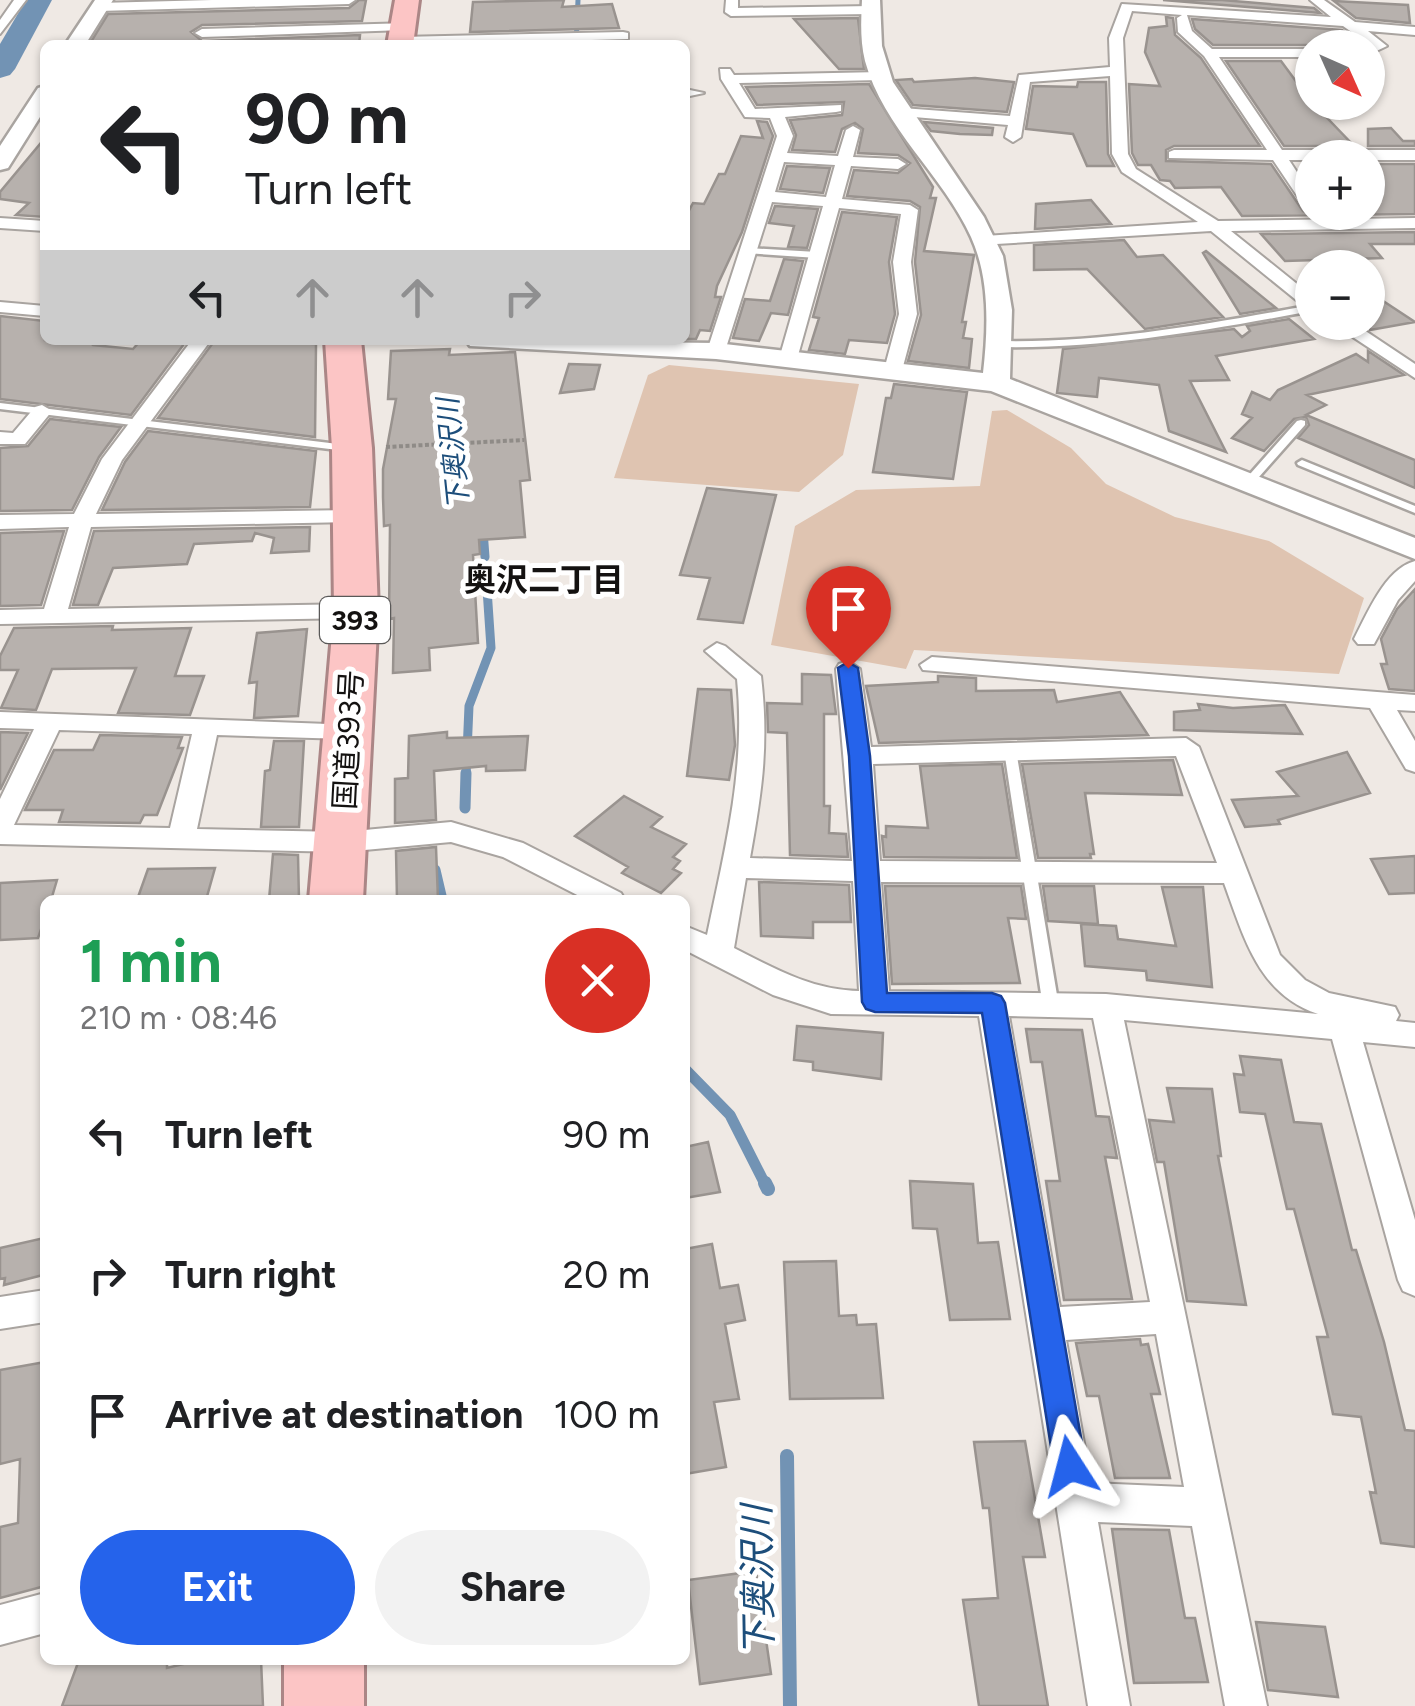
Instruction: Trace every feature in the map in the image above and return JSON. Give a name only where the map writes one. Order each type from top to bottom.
[{"type":"highway","name":"国道393号","points":[[337,895],[356,611],[352,448],[343,345]]},
{"type":"highway","points":[[324,1665],[324,1706]]},
{"type":"street","points":[[0,30],[20,0]]},
{"type":"street","points":[[78,40],[102,4],[349,0]]},
{"type":"street","points":[[732,0],[731,12],[871,5],[875,61],[881,76],[985,240],[1001,323],[996,383]]},
{"type":"street","points":[[1316,0],[1360,30]]},
{"type":"street","points":[[214,4],[200,38],[403,28],[622,36]]},
{"type":"street","points":[[1295,292],[1215,226],[1130,172],[1120,154],[1116,38],[1127,8],[1415,30]]},
{"type":"street","points":[[1184,18],[1185,32],[1210,53],[1295,183]]},
{"type":"street","points":[[1272,36],[1277,54]]},
{"type":"street","points":[[1210,53],[1295,53]]},
{"type":"street","points":[[902,112],[1014,129],[1024,78],[1117,71]]},
{"type":"street","points":[[836,108],[750,114],[727,76],[881,76]]},
{"type":"street","points":[[0,163],[40,100]]},
{"type":"street","points":[[716,351],[785,136],[776,113]]},
{"type":"street","points":[[788,358],[853,130]]},
{"type":"street","points":[[1174,155],[1415,154]]},
{"type":"street","points":[[779,157],[898,164]]},
{"type":"street","points":[[765,196],[910,210],[902,262],[908,314],[894,370]]},
{"type":"street","points":[[985,240],[1295,220]]},
{"type":"street","points":[[1385,221],[1415,223]]},
{"type":"street","points":[[0,223],[40,226]]},
{"type":"street","points":[[0,308],[40,311]]},
{"type":"street","points":[[1367,340],[1415,372]]},
{"type":"street","points":[[54,616],[82,520],[112,459],[198,345]]},
{"type":"street","points":[[587,345],[716,351],[996,383],[1414,552],[1366,640]]},
{"type":"street","points":[[0,438],[18,440],[42,411]]},
{"type":"street","points":[[0,522],[352,516]]},
{"type":"street","points":[[0,617],[356,611]]},
{"type":"street","points":[[717,651],[749,676],[755,730],[752,776],[718,954]]},
{"type":"street","points":[[932,665],[1415,703]]},
{"type":"street","points":[[848,668],[859,756],[875,1002]]},
{"type":"street","points":[[1378,700],[1415,762]]},
{"type":"street","points":[[0,720],[346,731]]},
{"type":"street","points":[[0,826],[52,722]]},
{"type":"street","points":[[181,838],[206,726]]},
{"type":"street","points":[[859,756],[1186,747],[1268,962],[1314,1004],[1415,1020]]},
{"type":"street","points":[[0,834],[343,842],[450,832],[512,850],[601,895]]},
{"type":"street","points":[[734,868],[1030,875],[1237,873]]},
{"type":"street","points":[[690,940],[784,987],[831,1002],[1106,1006],[1415,1035]]},
{"type":"street","points":[[992,1003],[1109,1706]]},
{"type":"street","points":[[1106,1006],[1246,1706]]},
{"type":"street","points":[[1344,1028],[1415,1280]]},
{"type":"street","points":[[0,1313],[40,1307]]},
{"type":"street","points":[[1048,1324],[1171,1318]]},
{"type":"street","points":[[1076,1502],[1208,1507]]},
{"type":"street","points":[[0,1626],[40,1614]]},
{"type":"lane","points":[[749,251],[818,255]]},
{"type":"lane","points":[[1000,344],[1050,346],[1202,328],[1295,309]]},
{"type":"lane","points":[[0,406],[352,448]]},
{"type":"lane","points":[[1247,484],[1301,423]]},
{"type":"lane","points":[[1302,462],[1415,510]]},
{"type":"lane","points":[[1010,750],[1050,1007]]},
{"type":"path","points":[[352,448],[524,440]]},
{"type":"shaded area","points":[[669,365],[859,384],[843,455],[799,492],[614,478],[648,375]]},
{"type":"shaded area","points":[[1007,410],[1071,448],[1106,484],[1175,517],[1269,541],[1364,598],[1339,674],[914,650],[906,669],[771,645],[795,526],[856,490],[980,486],[992,411]]},
{"type":"building","points":[[366,0],[362,21],[202,25],[191,32],[201,40],[92,40],[108,14],[349,8]]},
{"type":"building","points":[[564,0],[562,7],[612,4],[619,28],[470,32],[473,2]]},
{"type":"building","points":[[1163,0],[1222,0],[1314,8],[1320,13]]},
{"type":"building","points":[[1334,1],[1408,5],[1410,23],[1356,18]]},
{"type":"building","points":[[1166,17],[1173,18],[1175,35],[1201,58],[1260,146],[1174,146],[1166,150],[1166,161],[1271,164],[1295,199],[1295,215],[1242,216],[1221,187],[1175,188],[1170,181],[1160,180],[1151,165],[1138,165],[1132,153],[1129,84],[1160,86],[1145,52],[1149,28],[1167,26]]},
{"type":"building","points":[[858,18],[864,69],[839,69],[794,19]]},
{"type":"building","points":[[1192,19],[1342,30],[1295,30],[1295,45],[1213,45],[1195,29]]},
{"type":"building","points":[[360,35],[360,40],[228,40]]},
{"type":"building","points":[[1226,61],[1281,61],[1295,80],[1295,120],[1329,120],[1348,140],[1295,140],[1295,146],[1284,146]]},
{"type":"building","points":[[975,78],[1014,82],[1007,112],[913,105],[896,80],[914,82]]},
{"type":"building","points":[[1078,82],[1106,82],[1108,154],[1114,166],[1087,166],[1073,134],[1026,129],[1033,86],[1077,87]]},
{"type":"building","points":[[869,84],[933,187],[930,198],[936,198],[924,251],[974,255],[962,322],[966,322],[963,338],[972,339],[969,368],[908,361],[921,315],[915,262],[920,207],[910,201],[847,196],[854,170],[898,173],[910,163],[898,155],[858,153],[863,129],[855,123],[842,129],[835,152],[792,150],[796,135],[790,120],[842,115],[844,102],[757,105],[746,87]]},
{"type":"building","points":[[757,121],[767,122],[773,136],[742,232],[717,286],[715,297],[721,297],[710,331],[700,330],[696,339],[690,339],[690,209],[693,203],[704,204],[719,174],[725,174],[741,136],[763,138]]},
{"type":"building","points":[[924,122],[993,128],[992,135],[960,134],[931,131]]},
{"type":"building","points":[[1391,128],[1403,141],[1415,141],[1415,146],[1385,146],[1385,140],[1368,140],[1368,129]]},
{"type":"building","points":[[40,144],[40,217],[16,215],[29,203],[0,199],[0,192]]},
{"type":"building","points":[[1385,164],[1415,164],[1415,214],[1385,214]]},
{"type":"building","points":[[787,166],[830,168],[823,193],[780,189]]},
{"type":"building","points":[[1091,200],[1111,224],[1035,229],[1036,204]]},
{"type":"building","points":[[775,206],[818,209],[807,248],[788,247],[794,226],[769,223]]},
{"type":"building","points":[[842,212],[897,217],[889,262],[895,314],[887,343],[849,340],[845,354],[809,350],[819,318],[813,317]]},
{"type":"building","points":[[1415,232],[1415,244],[1370,244],[1375,250],[1295,250],[1295,261],[1285,261],[1261,234]]},
{"type":"building","points":[[1124,240],[1137,257],[1163,255],[1223,317],[1145,329],[1087,269],[1034,270],[1034,245]]},
{"type":"building","points":[[1206,251],[1276,308],[1240,314],[1203,253]]},
{"type":"building","points":[[784,259],[803,261],[788,315],[771,313],[759,341],[733,338],[745,299],[770,301]]},
{"type":"building","points":[[1385,302],[1415,322],[1385,327]]},
{"type":"building","points":[[0,316],[40,320],[40,345],[133,349],[137,345],[183,345],[131,415],[0,399]]},
{"type":"building","points":[[1289,319],[1295,324],[1295,340],[1308,340],[1216,356],[1229,380],[1190,381],[1226,452],[1169,431],[1159,385],[1099,378],[1097,397],[1057,393],[1063,349],[1234,329],[1242,337],[1250,331],[1247,326]]},
{"type":"building","points":[[211,345],[316,345],[315,437],[158,418]]},
{"type":"building","points":[[450,349],[449,355],[515,352],[530,480],[520,481],[525,537],[479,540],[480,554],[473,555],[478,643],[429,648],[430,670],[393,673],[390,525],[384,526],[383,497],[383,469],[396,399],[388,399],[391,351]]},
{"type":"building","points":[[1368,351],[1404,375],[1307,395],[1326,405],[1306,415],[1415,460],[1415,488],[1298,438],[1309,425],[1306,417],[1294,419],[1264,451],[1232,438],[1252,418],[1242,414],[1252,392],[1270,400],[1278,390],[1356,354],[1368,362]]},
{"type":"building","points":[[569,364],[600,365],[594,389],[560,393]]},
{"type":"building","points":[[894,384],[967,392],[953,479],[873,472],[886,398],[891,398]]},
{"type":"building","points":[[50,419],[121,427],[99,457],[72,510],[0,511],[0,448],[28,446]]},
{"type":"building","points":[[148,431],[316,451],[310,507],[102,510],[125,462]]},
{"type":"building","points":[[707,488],[776,495],[743,623],[698,619],[710,578],[680,575]]},
{"type":"building","points":[[310,527],[309,551],[271,553],[274,538],[255,533],[252,541],[194,544],[187,564],[113,568],[98,605],[73,605],[94,531]]},
{"type":"building","points":[[64,531],[41,605],[0,606],[0,533]]},
{"type":"building","points":[[1415,589],[1415,691],[1389,689],[1381,664],[1387,664],[1381,639],[1397,609]]},
{"type":"building","points":[[113,626],[112,630],[191,628],[175,676],[204,676],[190,715],[118,713],[136,668],[52,669],[36,710],[1,708],[18,670],[0,670],[0,656],[14,628]]},
{"type":"building","points":[[307,629],[298,716],[254,718],[257,682],[249,683],[257,633]]},
{"type":"building","points":[[802,674],[831,675],[836,714],[824,714],[824,806],[830,806],[829,833],[846,834],[848,857],[790,855],[787,733],[768,732],[767,703],[802,704]]},
{"type":"building","points":[[938,676],[976,678],[976,691],[1054,690],[1057,702],[1120,692],[1148,735],[879,743],[866,686],[938,682]]},
{"type":"building","points":[[698,689],[731,690],[735,745],[729,780],[687,776]]},
{"type":"building","points":[[1198,704],[1233,708],[1285,705],[1302,734],[1174,730],[1174,712],[1200,710]]},
{"type":"building","points":[[0,732],[28,733],[0,790]]},
{"type":"building","points":[[447,732],[447,738],[528,736],[525,770],[486,771],[486,766],[434,771],[436,820],[395,823],[395,779],[408,778],[409,736]]},
{"type":"building","points":[[100,735],[182,737],[178,748],[183,748],[157,815],[144,815],[140,823],[59,822],[63,810],[25,810],[54,750],[93,750]]},
{"type":"building","points":[[274,741],[304,741],[299,827],[261,827],[265,771],[270,770]]},
{"type":"building","points":[[1347,752],[1370,793],[1278,820],[1280,824],[1245,827],[1232,800],[1298,796],[1277,772]]},
{"type":"building","points":[[1173,760],[1182,795],[1085,793],[1094,854],[1090,854],[1091,858],[1038,858],[1022,764]]},
{"type":"building","points":[[1002,764],[1017,858],[884,857],[882,836],[886,837],[886,826],[928,828],[920,766]]},
{"type":"building","points":[[624,796],[662,817],[651,827],[686,844],[673,857],[680,861],[673,869],[681,873],[661,893],[622,873],[628,867],[575,836]]},
{"type":"building","points":[[436,847],[438,895],[397,895],[396,851]]},
{"type":"building","points":[[273,854],[298,855],[299,895],[269,895]]},
{"type":"building","points":[[1415,856],[1415,893],[1389,894],[1371,859]]},
{"type":"building","points":[[215,868],[207,895],[139,895],[148,869]]},
{"type":"building","points":[[57,880],[52,895],[40,895],[38,938],[0,940],[0,883]]},
{"type":"building","points":[[759,882],[849,885],[851,922],[813,922],[813,938],[761,936]]},
{"type":"building","points":[[885,886],[1021,886],[1026,919],[1008,918],[1020,983],[892,984]]},
{"type":"building","points":[[1043,886],[1094,886],[1098,924],[1048,921]]},
{"type":"building","points":[[1162,887],[1203,887],[1212,987],[1147,980],[1146,971],[1085,966],[1081,924],[1116,926],[1118,939],[1176,946]]},
{"type":"building","points":[[797,1026],[883,1033],[881,1079],[813,1070],[813,1062],[794,1060]]},
{"type":"building","points":[[1026,1029],[1082,1030],[1096,1116],[1109,1117],[1117,1158],[1105,1157],[1132,1299],[1064,1300],[1046,1181],[1060,1181],[1042,1062],[1031,1062]]},
{"type":"building","points":[[1240,1056],[1281,1060],[1294,1122],[1321,1124],[1352,1250],[1356,1250],[1384,1342],[1405,1430],[1415,1431],[1415,1547],[1381,1543],[1361,1417],[1333,1414],[1317,1337],[1328,1337],[1294,1209],[1287,1209],[1265,1114],[1240,1112],[1234,1074],[1244,1075]]},
{"type":"building","points":[[1167,1088],[1212,1089],[1218,1156],[1246,1305],[1187,1301],[1164,1162],[1157,1162],[1149,1120],[1174,1122]]},
{"type":"building","points":[[708,1142],[720,1192],[690,1197],[690,1146]]},
{"type":"building","points":[[910,1181],[973,1184],[978,1243],[998,1242],[1010,1319],[950,1320],[937,1229],[913,1228]]},
{"type":"building","points":[[40,1239],[40,1276],[4,1285],[5,1278],[0,1279],[0,1248]]},
{"type":"building","points":[[712,1244],[720,1288],[738,1285],[745,1320],[725,1324],[739,1399],[714,1402],[726,1467],[690,1473],[690,1248]]},
{"type":"building","points":[[836,1261],[839,1316],[856,1315],[857,1325],[876,1324],[883,1398],[790,1399],[784,1262]]},
{"type":"building","points":[[1140,1339],[1141,1345],[1148,1344],[1160,1394],[1151,1394],[1170,1478],[1115,1478],[1099,1396],[1087,1396],[1076,1343]]},
{"type":"building","points":[[40,1363],[40,1587],[0,1598],[0,1527],[18,1523],[20,1459],[0,1464],[0,1370]]},
{"type":"building","points":[[1025,1441],[1045,1557],[1023,1557],[1048,1706],[979,1706],[963,1600],[998,1598],[989,1508],[983,1508],[974,1442]]},
{"type":"building","points":[[1112,1529],[1169,1530],[1185,1618],[1195,1618],[1208,1682],[1134,1683]]},
{"type":"building","points":[[756,1571],[771,1674],[700,1684],[690,1580]]},
{"type":"building","points":[[1256,1622],[1325,1627],[1338,1697],[1268,1690]]},
{"type":"building","points":[[77,1665],[167,1668],[261,1665],[263,1706],[62,1706]]},
{"type":"waterway","points":[[0,69],[39,0]]},
{"type":"waterway","points":[[576,40],[578,0]]},
{"type":"waterway","name":"下奥沢川","points":[[483,530],[485,557]]},
{"type":"waterway","name":"下奥沢川","points":[[466,776],[469,706],[491,648],[487,589]]},
{"type":"waterway","name":"下奥沢川","points":[[465,808],[466,773]]},
{"type":"waterway","points":[[435,870],[441,895]]},
{"type":"waterway","points":[[690,1074],[730,1115],[766,1186]]},
{"type":"waterway","points":[[765,1183],[768,1189]]},
{"type":"waterway","name":"下奥沢川","points":[[787,1456],[790,1706]]},
{"type":"district","name":"奥沢二丁目","points":[[544,580]]},
{"type":"route","points":[[848,668],[859,756],[875,1002],[992,1003],[1070,1466]]}]
